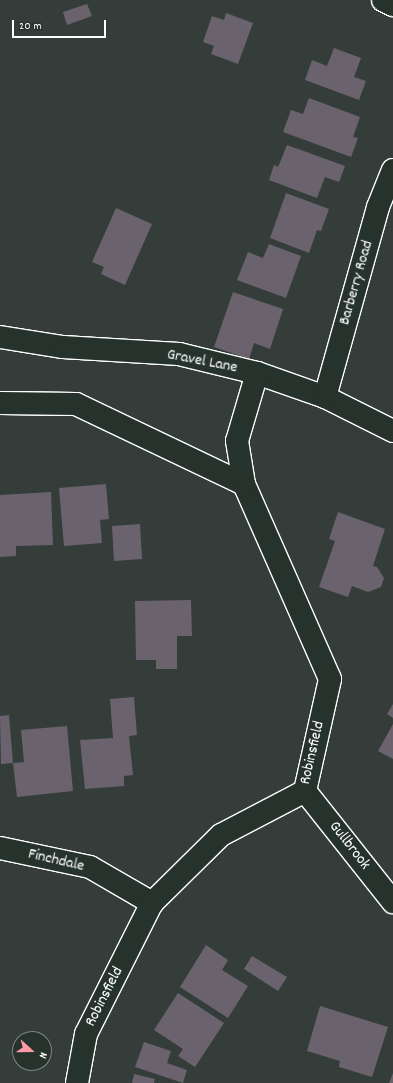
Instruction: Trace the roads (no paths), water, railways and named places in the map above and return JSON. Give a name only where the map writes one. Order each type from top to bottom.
[{"type":"street","points":[[383,0],[393,5]]},
{"type":"street","name":"Barberry Road","points":[[325,397],[378,207],[393,170]]},
{"type":"street","name":"Gravel Lane","points":[[0,337],[63,347],[179,354],[257,373],[325,397],[393,431]]},
{"type":"street","name":"Robinsfield","points":[[77,1083],[86,1034],[152,903],[221,836],[305,791],[330,679],[244,484],[237,441],[257,373]]},
{"type":"street","points":[[0,403],[76,404],[244,484]]},
{"type":"street","name":"Gullbrook","points":[[305,791],[393,902]]},
{"type":"street","name":"Finchdale","points":[[0,848],[90,867],[152,903]]}]
